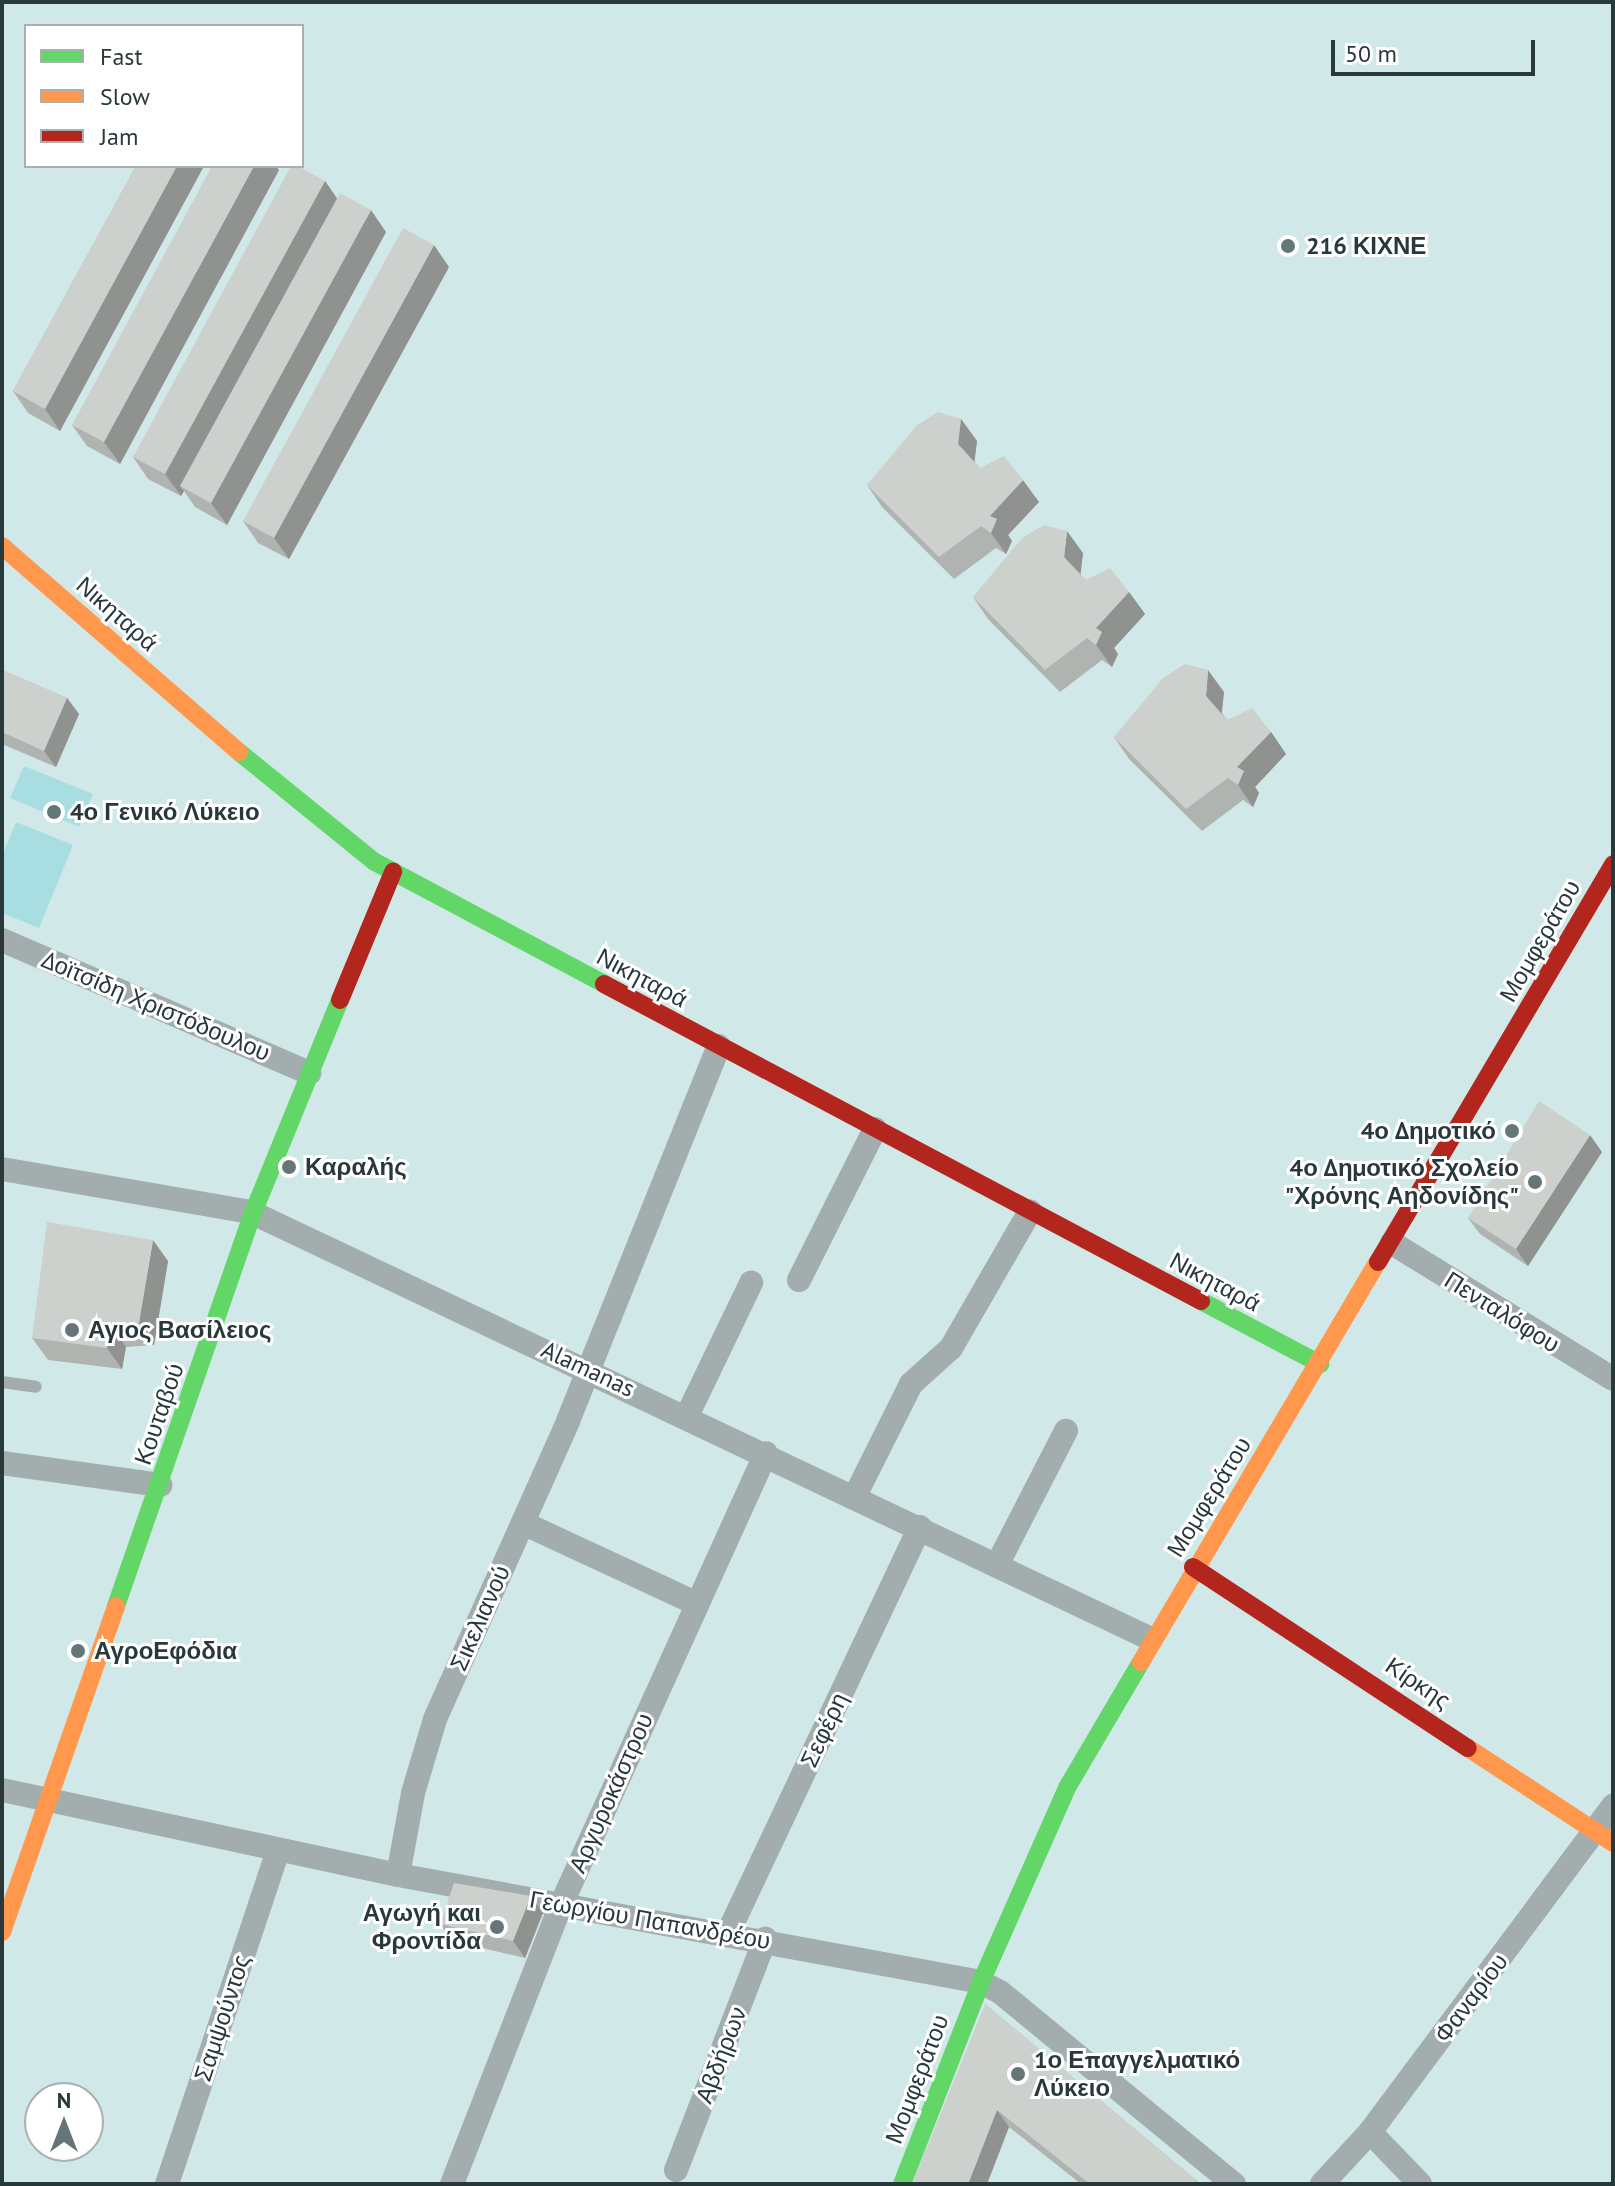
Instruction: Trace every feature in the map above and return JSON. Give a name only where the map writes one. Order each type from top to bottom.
[{"type":"street","name":"Νικηταρά","points":[[2,546],[297,803],[393,872],[1320,1364]]},
{"type":"street","name":"Μομφεράτου","points":[[902,2184],[981,1982],[1068,1786],[1193,1567],[1320,1364],[1613,864]]},
{"type":"street","name":"Κουταβού","points":[[2,1932],[253,1213],[393,872]]},
{"type":"street","name":"Δοϊτσίδη Χριστόδουλου","points":[[2,940],[310,1073]]},
{"type":"street","name":"Σικελιανού","points":[[398,1875],[413,1793],[435,1719],[589,1369],[719,1046]]},
{"type":"street","points":[[799,1280],[875,1129]]},
{"type":"street","name":"Alamanas","points":[[2,1169],[253,1213],[589,1369],[1151,1639]]},
{"type":"street","points":[[855,1496],[911,1384],[951,1348],[1030,1211]]},
{"type":"street","name":"Πενταλόφου","points":[[1392,1243],[1613,1379]]},
{"type":"street","points":[[687,1416],[751,1283]]},
{"type":"street","points":[[997,1565],[1066,1431]]},
{"type":"street","name":"Αργυροκάστρου","points":[[452,2184],[561,1905],[695,1603],[766,1453]]},
{"type":"street","points":[[2,1463],[160,1485]]},
{"type":"street","points":[[523,1523],[695,1603]]},
{"type":"street","name":"Σεφέρη","points":[[728,1933],[920,1527]]},
{"type":"street","name":"Κίρκης","points":[[1193,1567],[1605,1837]]},
{"type":"street","name":"Γεωργίου Παπανδρέου","points":[[2,1790],[50,1797],[278,1851],[398,1875],[765,1939],[981,1982],[1000,1992],[1234,2184]]},
{"type":"street","name":"Φαναρίου","points":[[1322,2184],[1370,2132],[1605,1837],[1613,1806]]},
{"type":"street","name":"Σαμψούντος","points":[[167,2184],[278,1851]]},
{"type":"street","name":"Αβδήρων","points":[[676,2170],[765,1939]]},
{"type":"street","points":[[1370,2132],[1420,2184]]},
{"type":"lane","points":[[2,1382],[36,1387]]},
{"type":"shaded area","points":[[24,766],[93,794],[79,827],[10,798]]},
{"type":"shaded area","points":[[16,822],[73,845],[39,928],[2,913],[2,856]]},
{"type":"building","points":[[135,168],[176,168],[45,409],[13,391]]},
{"type":"building","points":[[211,168],[253,168],[104,442],[72,425]]},
{"type":"building","points":[[290,168],[302,168],[325,181],[165,474],[133,457]]},
{"type":"building","points":[[340,193],[371,210],[211,503],[180,486]]},
{"type":"building","points":[[403,228],[434,245],[274,538],[243,521]]},
{"type":"building","points":[[938,412],[961,419],[958,444],[980,468],[1004,456],[1023,480],[990,516],[997,519],[991,533],[981,526],[939,557],[867,485],[916,426]]},
{"type":"building","points":[[1044,525],[1067,531],[1064,557],[1086,580],[1110,568],[1129,592],[1096,628],[1102,632],[1096,645],[1087,638],[1045,670],[973,597],[1022,538]]},
{"type":"building","points":[[1185,664],[1208,670],[1206,696],[1227,720],[1252,708],[1271,732],[1237,767],[1244,771],[1238,785],[1228,778],[1186,809],[1114,737],[1163,678]]},
{"type":"building","points":[[2,670],[67,698],[44,751],[2,732]]},
{"type":"building","points":[[1539,1101],[1590,1135],[1516,1249],[1468,1218]]},
{"type":"building","points":[[47,1222],[153,1240],[139,1323],[111,1325],[107,1348],[32,1338]]},
{"type":"building","points":[[454,1883],[531,1896],[513,1941],[440,1924]]},
{"type":"building","name":"1ο Επαγγελματικό Λύκειο","points":[[985,2004],[1196,2180],[1196,2184],[1090,2184],[997,2110],[968,2184],[912,2184]]},
{"type":"traffic: fast","points":[[239,752],[375,862],[604,984]]},
{"type":"traffic: fast","points":[[116,1606],[253,1213],[340,1000]]},
{"type":"traffic: fast","points":[[1201,1301],[1320,1364]]},
{"type":"traffic: fast","points":[[902,2184],[981,1982],[1068,1786],[1141,1662]]},
{"type":"traffic: slow","points":[[2,546],[239,752]]},
{"type":"traffic: slow","points":[[1141,1662],[1378,1262]]},
{"type":"traffic: slow","points":[[2,1932],[116,1606]]},
{"type":"traffic: slow","points":[[1468,1748],[1613,1843]]},
{"type":"traffic: jam","points":[[1378,1262],[1613,864]]},
{"type":"traffic: jam","points":[[340,1000],[393,872]]},
{"type":"traffic: jam","points":[[604,984],[1201,1301]]},
{"type":"traffic: jam","points":[[1193,1567],[1468,1748]]},
{"type":"place","name":"216 ΚΙΧΝΕ","points":[[1288,246]]},
{"type":"place","name":"4ο Γενικό Λύκειο","points":[[54,812]]},
{"type":"place","name":"4ο Δημοτικό","points":[[1512,1131]]},
{"type":"place","name":"Καραλής","points":[[289,1167]]},
{"type":"place","name":"4ο Δημοτικό Σχολείο \"Χρόνης Αηδονίδης\"","points":[[1535,1182]]},
{"type":"place","name":"Αγιος Βασίλειος","points":[[72,1330]]},
{"type":"place","name":"ΑγροΕφόδια","points":[[78,1651]]},
{"type":"place","name":"Αγωγή και Φροντίδα","points":[[497,1927]]},
{"type":"place","name":"1ο Επαγγελματικό Λύκειο","points":[[1018,2074]]}]
